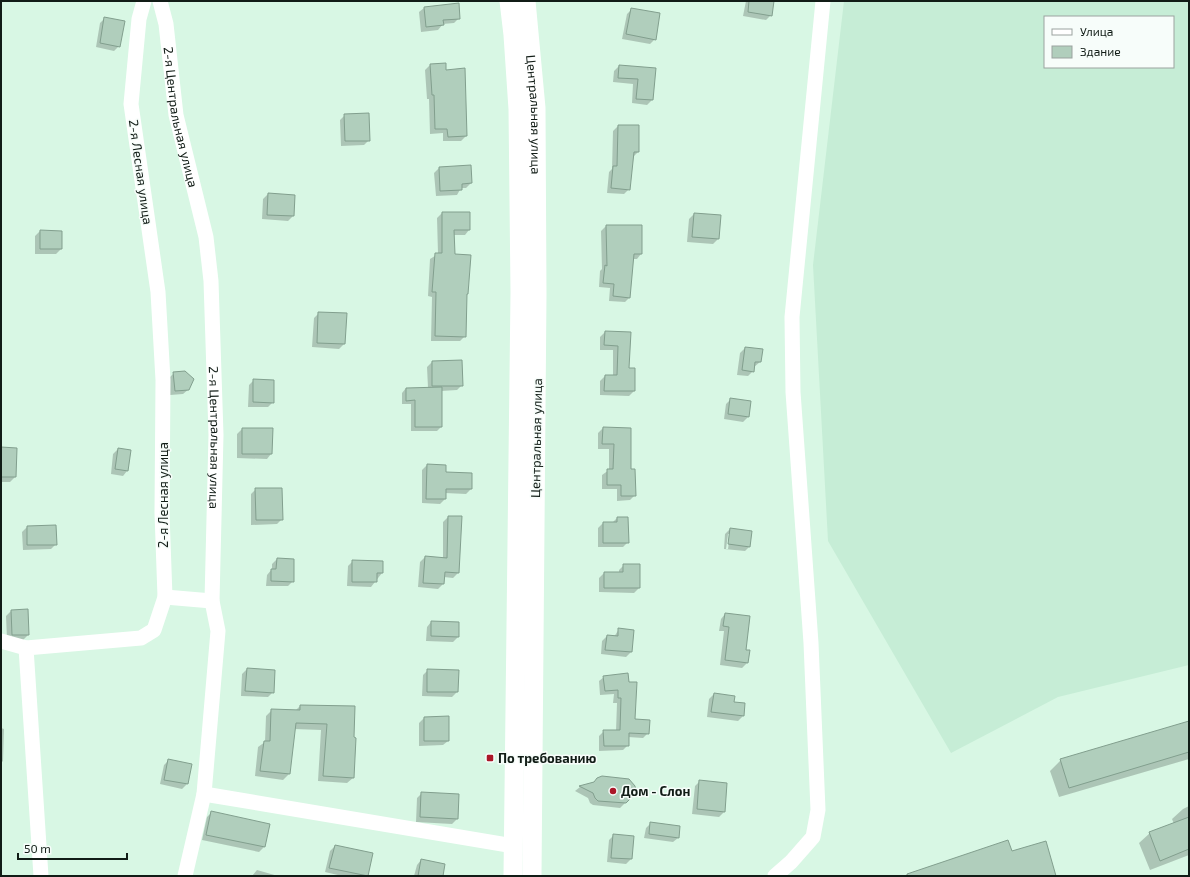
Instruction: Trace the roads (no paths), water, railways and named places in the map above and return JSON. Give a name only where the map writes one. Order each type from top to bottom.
[{"type":"main road","name":"Центральная улица","points":[[509,1],[518,109],[520,292],[513,876]]},
{"type":"main road","name":"Центральная улица","points":[[526,1],[536,108],[537,294],[532,876]]},
{"type":"street","name":"2-я Лесная улица","points":[[26,648],[141,638],[154,630],[165,597],[162,513],[163,380],[158,292],[131,104],[138,19],[144,1]]},
{"type":"street","name":"2-я Центральная улица","points":[[160,1],[166,24],[176,115],[206,237],[211,281],[216,435],[212,601],[218,631],[204,794],[185,876]]},
{"type":"street","points":[[775,876],[791,862],[813,837],[818,810],[811,643],[793,392],[792,317],[823,1]]},
{"type":"street","points":[[165,597],[212,601]]},
{"type":"street","points":[[1,641],[26,648],[41,876]]},
{"type":"street","points":[[204,794],[514,846]]},
{"type":"place","name":"По требованию","points":[[490,758]]},
{"type":"place","name":"Дом - Слон","points":[[613,791]]}]
